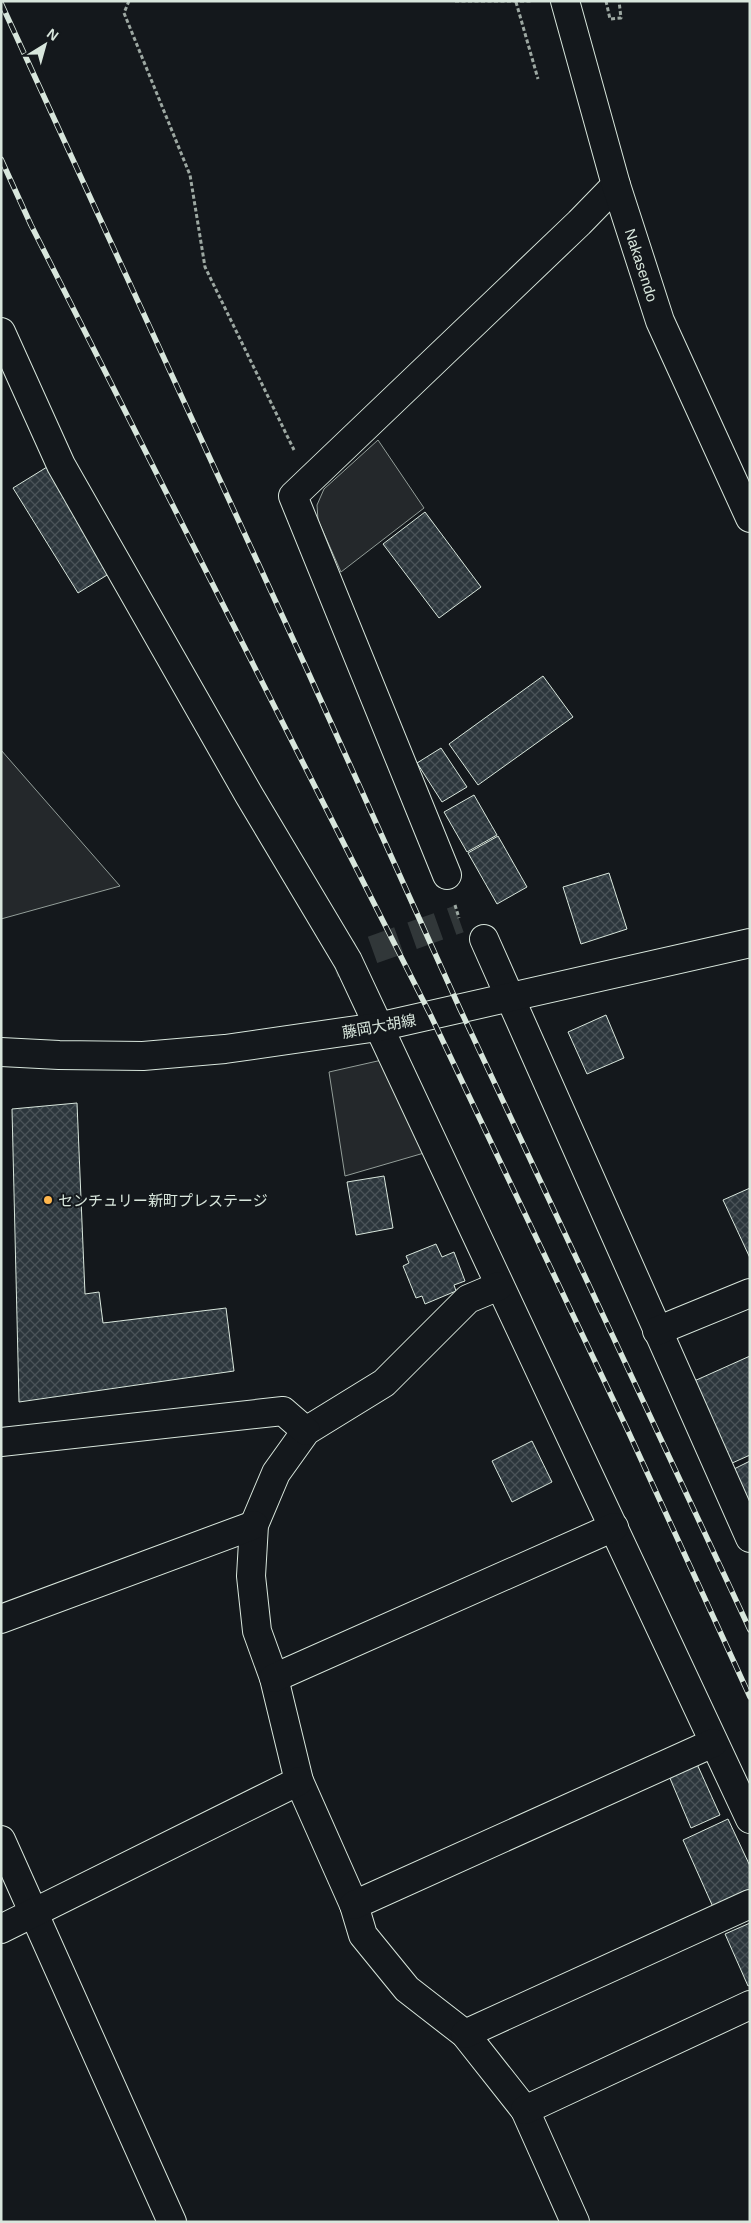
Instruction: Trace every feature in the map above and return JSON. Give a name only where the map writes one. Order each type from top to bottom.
[{"type":"main road","name":"Nakasendo","points":[[565,1],[616,185],[660,321],[750,518]]},
{"type":"main road","points":[[447,875],[293,496],[572,230],[616,185]]},
{"type":"main road","points":[[1,332],[62,465],[249,795],[348,961],[498,1286],[614,1527],[750,1819]]},
{"type":"main road","points":[[484,939],[750,1538]]},
{"type":"main road","name":"藤岡大胡線","points":[[1,1052],[143,1056],[225,1050],[378,1027],[750,943]]},
{"type":"main road","points":[[498,1286],[468,1299],[384,1383],[306,1431],[276,1473],[254,1524],[251,1576],[257,1631],[274,1678],[299,1781],[354,1905],[363,1935],[407,1989],[465,2034],[525,2110],[575,2222]]},
{"type":"main road","points":[[657,1331],[750,1293]]},
{"type":"main road","points":[[1,1442],[283,1411],[306,1431]]},
{"type":"main road","points":[[1,1619],[254,1524]]},
{"type":"main road","points":[[274,1678],[614,1527]]},
{"type":"main road","points":[[354,1905],[713,1743]]},
{"type":"main road","points":[[1,1929],[299,1781]]},
{"type":"main road","points":[[1,1840],[172,2222]]},
{"type":"main road","points":[[465,2034],[750,1904]]},
{"type":"main road","points":[[525,2110],[750,2006]]},
{"type":"path","points":[[129,1],[124,13],[190,175],[205,266],[309,480]]},
{"type":"path","points":[[455,1],[531,1]]},
{"type":"path","points":[[606,1],[610,19],[621,18],[618,1]]},
{"type":"path","points":[[516,2],[538,79]]},
{"type":"shaded area","points":[[378,440],[424,508],[341,572],[318,520],[317,505],[324,489]]},
{"type":"shaded area","points":[[1,750],[120,886],[1,919]]},
{"type":"shaded area","points":[[382,1060],[424,1153],[345,1176],[329,1072]]},
{"type":"building","points":[[47,467],[112,572],[78,593],[13,488]]},
{"type":"building","points":[[425,512],[481,587],[439,618],[383,544]]},
{"type":"building","points":[[543,676],[573,717],[478,785],[449,744]]},
{"type":"building","points":[[441,748],[467,787],[442,802],[417,763]]},
{"type":"building","points":[[474,795],[497,835],[467,852],[444,812]]},
{"type":"building","points":[[498,836],[527,887],[497,904],[468,853]]},
{"type":"building","points":[[609,873],[627,929],[581,944],[563,887]]},
{"type":"building","points":[[606,1015],[624,1058],[587,1074],[568,1032]]},
{"type":"building","name":"センチュリー新町プレステージ","points":[[77,1103],[85,1294],[99,1292],[103,1323],[226,1308],[234,1371],[19,1402],[12,1109]]},
{"type":"building","points":[[384,1176],[393,1228],[356,1235],[347,1182]]},
{"type":"building","points":[[750,1188],[750,1258],[723,1200]]},
{"type":"building","points":[[436,1244],[442,1257],[454,1252],[465,1281],[454,1285],[456,1291],[425,1304],[422,1296],[416,1298],[403,1266],[409,1263],[406,1256]]},
{"type":"building","points":[[750,1356],[750,1455],[730,1464],[692,1382]]},
{"type":"building","points":[[532,1441],[552,1482],[512,1502],[492,1461]]},
{"type":"building","points":[[750,1461],[750,1501],[748,1502],[732,1470]]},
{"type":"building","points":[[697,1764],[720,1815],[691,1828],[669,1776]]},
{"type":"building","points":[[728,1819],[750,1866],[750,1890],[713,1907],[683,1840]]},
{"type":"building","points":[[750,1923],[750,1985],[748,1986],[725,1934]]},
{"type":"tunnel","points":[[333,964],[459,919]]},
{"type":"railway","points":[[1,3],[309,674],[460,1009],[750,1630]]},
{"type":"railway","points":[[1,159],[31,225],[431,1016],[629,1433],[750,1697]]},
{"type":"place","name":"センチュリー新町プレステージ","points":[[48,1200]]}]
